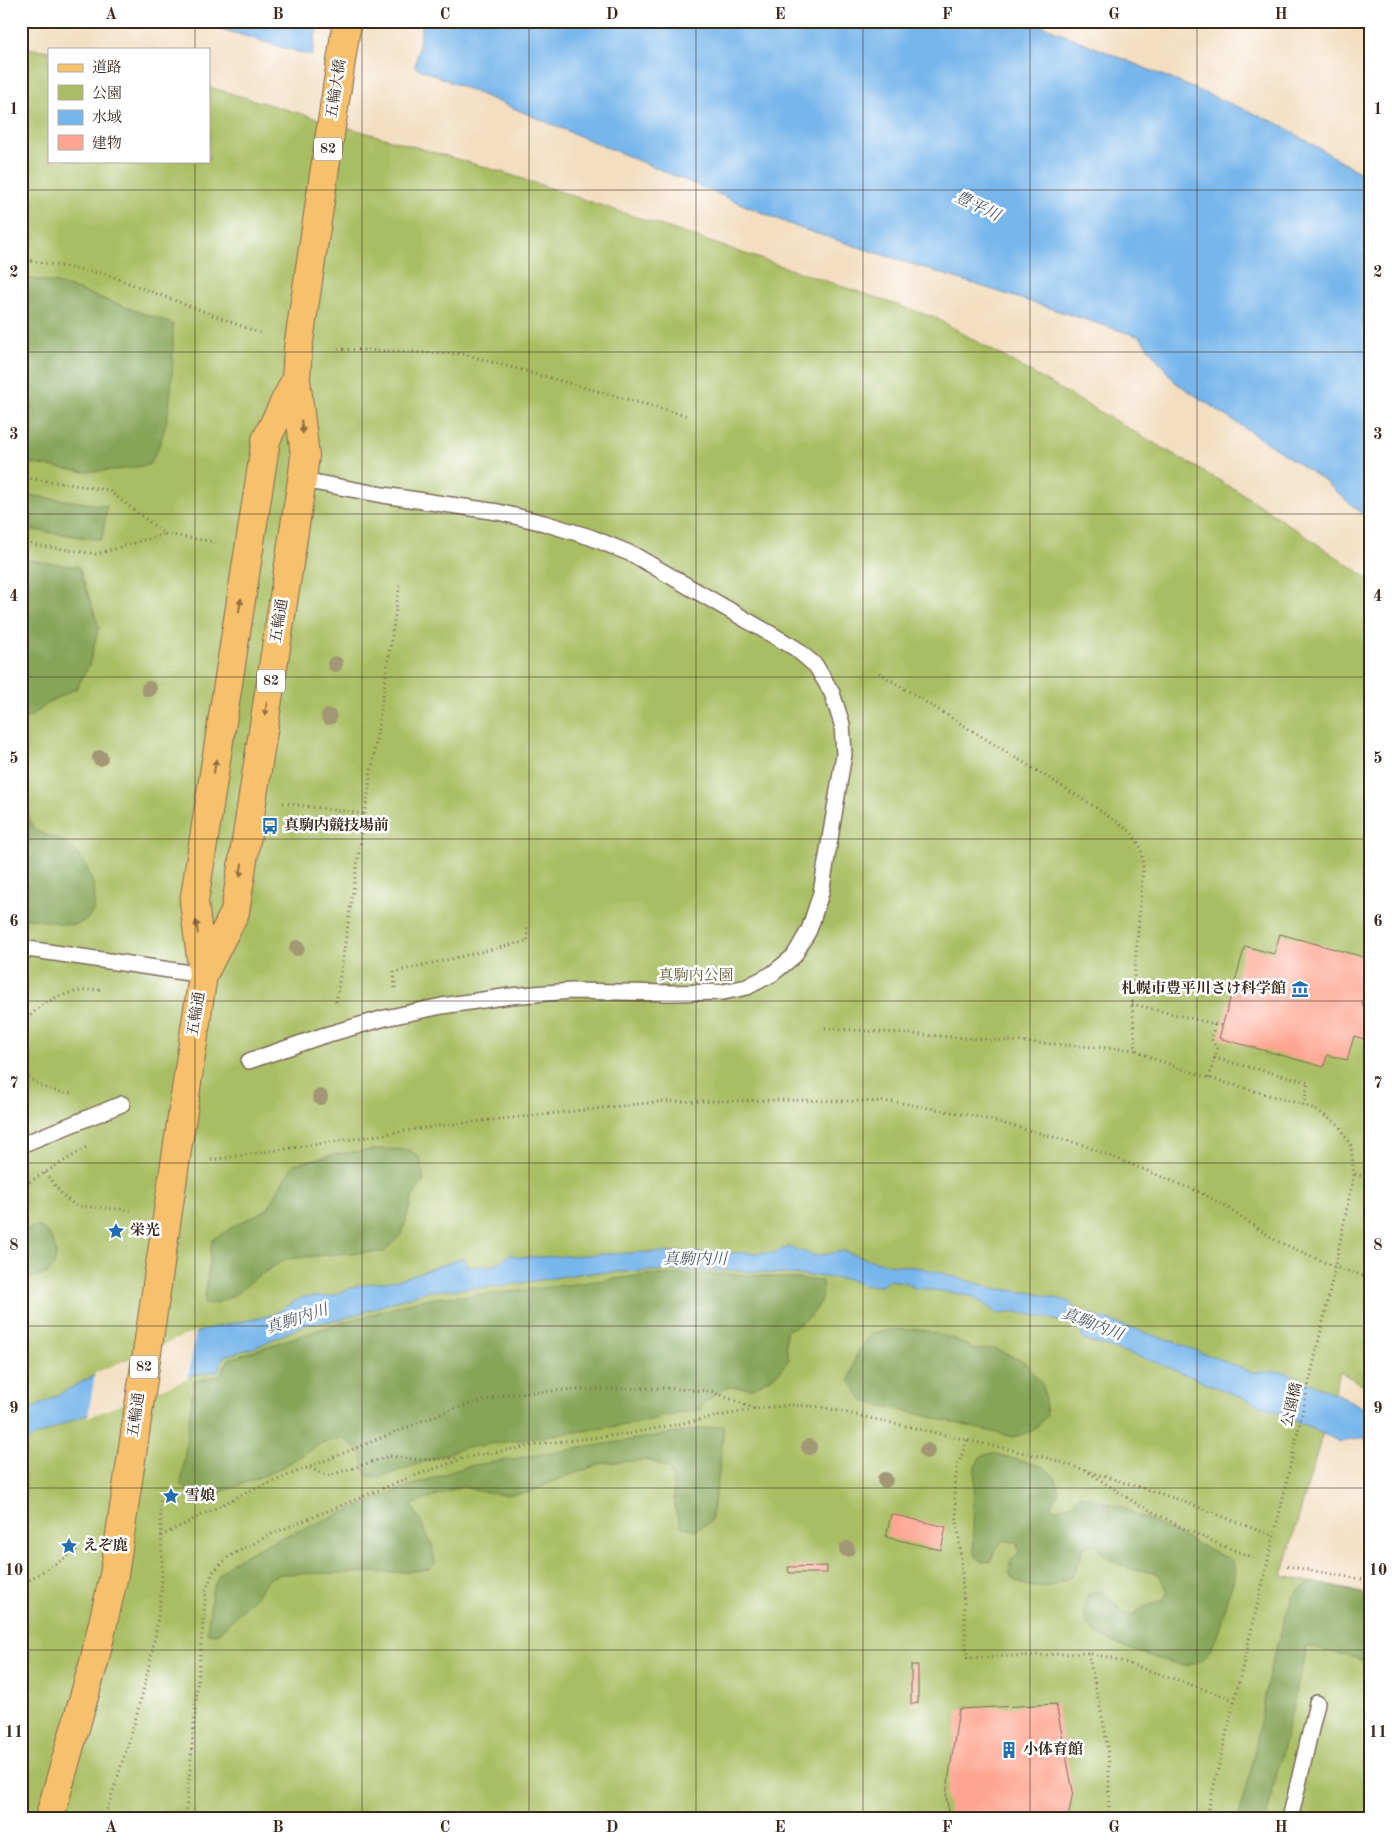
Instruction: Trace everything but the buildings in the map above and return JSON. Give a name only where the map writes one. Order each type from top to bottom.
[{"type":"main road","name":"五輪大橋","points":[[309,276],[347,21]]},
{"type":"main road","name":"五輪通","points":[[203,975],[235,912],[302,480],[305,456],[296,379],[298,348],[309,276]]},
{"type":"main road","name":"五輪通","points":[[49,1819],[94,1662],[114,1575],[203,975],[194,902],[266,440],[296,379]]},
{"type":"lane","points":[[249,1061],[322,1036],[385,1018],[452,1005],[510,996],[571,991],[724,992],[746,987],[772,974],[794,956],[809,930],[821,893],[844,754],[842,724],[832,693],[816,666],[795,648],[634,555],[572,531],[498,512],[383,495],[302,480]]},
{"type":"lane","points":[[21,948],[203,975]]},
{"type":"lane","points":[[21,1145],[122,1104]]},
{"type":"lane","points":[[1290,1819],[1317,1702]]},
{"type":"path","points":[[21,259],[105,274],[260,333]]},
{"type":"path","points":[[338,349],[463,354],[688,416]]},
{"type":"path","points":[[21,477],[108,490],[166,534]]},
{"type":"path","points":[[21,543],[97,554],[166,534],[215,542]]},
{"type":"path","points":[[336,1002],[400,583]]},
{"type":"path","points":[[824,1028],[1136,1050],[1132,1004],[1143,868],[1141,848],[1131,832],[1089,802],[879,674]]},
{"type":"path","points":[[282,802],[364,814]]},
{"type":"path","points":[[395,988],[394,972],[528,941],[527,928]]},
{"type":"path","points":[[21,1027],[47,1001],[73,992],[102,989]]},
{"type":"path","points":[[1132,1004],[1223,1026]]},
{"type":"path","points":[[1209,1078],[1217,1049],[1211,1039],[1215,1024]]},
{"type":"path","name":"公園橋","points":[[1136,1050],[1151,1058],[1209,1078],[1304,1105],[1339,1125],[1351,1146],[1354,1174],[1329,1295],[1278,1519],[1233,1699],[1206,1819]]},
{"type":"path","points":[[1214,1058],[1308,1082],[1304,1105]]},
{"type":"path","points":[[21,1070],[36,1083],[56,1092],[73,1092]]},
{"type":"path","points":[[211,1160],[438,1126],[657,1102],[788,1100],[896,1102],[979,1117],[1083,1145],[1202,1193],[1225,1206],[1275,1240],[1335,1267],[1371,1278]]},
{"type":"path","points":[[21,1187],[87,1146]]},
{"type":"path","points":[[45,1173],[66,1199],[76,1206],[131,1210]]},
{"type":"path","points":[[1354,1174],[1371,1179]]},
{"type":"path","points":[[160,1536],[245,1493],[452,1409],[508,1394],[565,1390],[676,1389],[711,1391],[754,1409]]},
{"type":"path","points":[[309,1467],[328,1476],[390,1456],[417,1460],[468,1457],[546,1443],[627,1434],[754,1409],[791,1406],[821,1407],[1047,1458],[1177,1499],[1273,1536]]},
{"type":"path","points":[[967,1440],[957,1468],[954,1492],[961,1557],[966,1658],[1088,1653],[1112,1658],[1233,1699]]},
{"type":"path","points":[[183,1819],[186,1812],[206,1590],[213,1572],[228,1557],[269,1535],[408,1478],[468,1457]]},
{"type":"path","points":[[1085,1470],[1134,1502],[1182,1528],[1253,1557]]},
{"type":"path","points":[[104,1819],[148,1674],[160,1601],[160,1501]]},
{"type":"path","points":[[21,1585],[79,1549]]},
{"type":"path","points":[[1287,1566],[1371,1581]]},
{"type":"path","points":[[1088,1653],[1105,1730],[1110,1770],[1109,1819]]},
{"type":"green space","name":"真駒内公園","points":[[21,47],[48,51],[48,162],[210,162],[210,87],[505,173],[936,318],[1243,494],[1371,580],[1371,1389],[1340,1372],[1282,1576],[1371,1595],[1371,1819],[21,1819]]},
{"type":"green space","points":[[21,277],[62,284],[173,324],[173,359],[168,415],[157,450],[149,465],[85,472],[21,462]]},
{"type":"green space","points":[[21,494],[107,506],[102,540],[21,528]]},
{"type":"green space","points":[[21,559],[79,567],[99,627],[89,665],[77,688],[51,701],[31,717],[21,720]]},
{"type":"green space","points":[[21,795],[36,830],[61,840],[76,852],[92,880],[95,901],[93,911],[87,919],[78,924],[21,917]]},
{"type":"green space","points":[[380,1149],[410,1150],[420,1158],[424,1181],[412,1198],[402,1234],[384,1252],[346,1253],[286,1259],[258,1276],[236,1294],[217,1303],[204,1304],[212,1240],[234,1226],[268,1209],[294,1164],[336,1154]]},
{"type":"green space","points":[[39,1226],[49,1235],[55,1247],[55,1260],[49,1272],[27,1281],[21,1291],[21,1231]]},
{"type":"green space","points":[[736,1274],[822,1281],[821,1299],[814,1312],[808,1318],[786,1331],[789,1359],[778,1373],[753,1388],[726,1387],[706,1401],[700,1409],[632,1424],[463,1448],[378,1478],[366,1475],[361,1452],[343,1438],[321,1443],[280,1469],[217,1494],[196,1496],[181,1485],[194,1381],[219,1376],[229,1359],[324,1328],[424,1299],[501,1293],[646,1275]]},
{"type":"green space","points":[[918,1329],[955,1339],[975,1350],[996,1349],[1026,1363],[1043,1386],[1047,1416],[1032,1431],[1014,1437],[863,1401],[850,1381],[856,1355],[871,1333],[888,1330]]},
{"type":"green space","points":[[724,1425],[711,1521],[697,1530],[682,1527],[675,1509],[673,1481],[669,1469],[650,1460],[603,1463],[551,1482],[529,1493],[503,1495],[462,1486],[412,1505],[432,1545],[435,1563],[430,1569],[406,1572],[281,1574],[269,1578],[255,1597],[218,1634],[207,1633],[212,1591],[219,1575],[232,1562],[275,1540],[409,1486],[469,1466]]},
{"type":"green space","points":[[993,1453],[1043,1467],[1055,1477],[1059,1492],[1050,1505],[1056,1510],[1071,1504],[1080,1495],[1121,1507],[1233,1561],[1233,1581],[1219,1631],[1210,1651],[1194,1664],[1183,1666],[1129,1649],[1101,1636],[1091,1628],[1086,1621],[1085,1614],[1088,1594],[1100,1591],[1109,1597],[1122,1611],[1131,1616],[1142,1608],[1163,1600],[1168,1592],[1159,1576],[1155,1573],[1120,1565],[1093,1544],[1082,1548],[1078,1565],[1068,1579],[1051,1586],[1041,1587],[1022,1584],[1010,1574],[1010,1562],[1019,1552],[1017,1543],[1004,1540],[996,1549],[991,1561],[981,1562],[974,1553],[975,1466],[981,1456]]},
{"type":"green space","points":[[1312,1582],[1371,1595],[1371,1662],[1307,1646],[1266,1819],[1238,1819],[1252,1765],[1270,1670],[1283,1624],[1293,1597],[1303,1587]]},
{"type":"water","points":[[194,21],[318,21],[312,56]]},
{"type":"water","name":"豊平川","points":[[423,21],[1032,21],[1277,123],[1371,179],[1371,522],[1323,480],[1175,382],[1140,337],[799,228],[415,67]]},
{"type":"water","name":"真駒内川","points":[[789,1247],[816,1256],[844,1251],[888,1264],[922,1268],[992,1288],[1033,1293],[1068,1301],[1077,1310],[1174,1342],[1252,1372],[1286,1372],[1355,1403],[1371,1414],[1371,1437],[1340,1442],[1275,1411],[1150,1360],[1084,1340],[1079,1327],[1048,1318],[1016,1312],[998,1314],[974,1297],[915,1288],[904,1282],[888,1280],[882,1286],[862,1285],[849,1279],[736,1270],[585,1273],[501,1286],[426,1291],[339,1320],[304,1325],[256,1347],[224,1356],[218,1371],[196,1374],[75,1419],[21,1443],[21,1415],[87,1379],[206,1329],[272,1315],[303,1297],[331,1296],[359,1285],[398,1280],[463,1258],[468,1267],[495,1265],[511,1254],[518,1257],[542,1257],[650,1252],[773,1253]]},
{"type":"pier","points":[[196,1331],[188,1379],[88,1417],[95,1373]]},
{"type":"place","name":"真駒内競技場前","points":[[270,826]]},
{"type":"place","name":"札幌市豊平川さけ科学館","points":[[1300,989]]},
{"type":"place","name":"栄光","points":[[116,1231]]},
{"type":"place","name":"雪娘","points":[[171,1496]]},
{"type":"place","name":"えぞ鹿","points":[[69,1546]]},
{"type":"place","name":"小体育館","points":[[1009,1750]]}]
